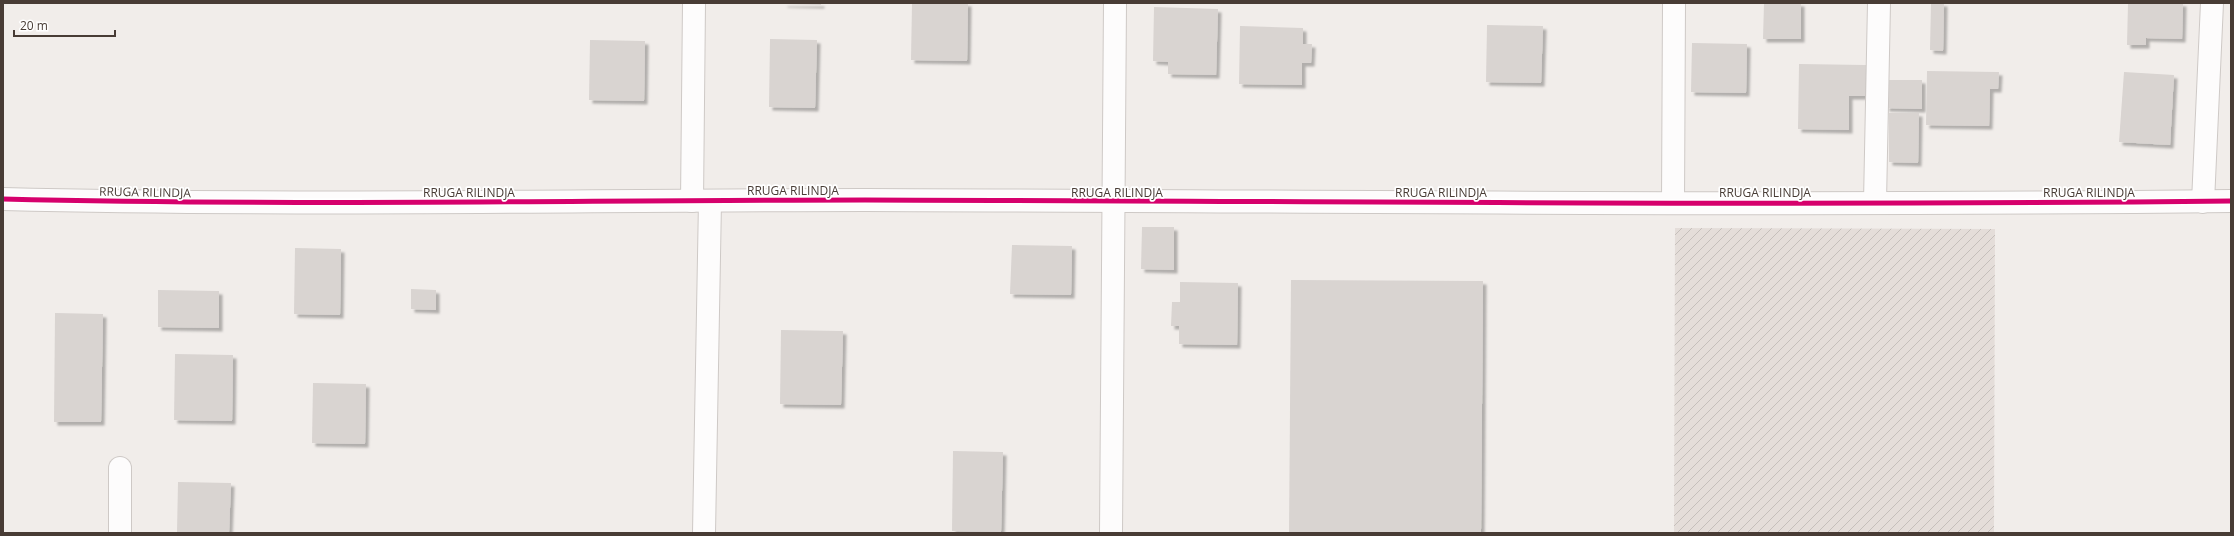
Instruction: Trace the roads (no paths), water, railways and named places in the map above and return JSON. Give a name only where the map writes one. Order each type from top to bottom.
[{"type":"street","points":[[694,3],[701,201],[704,533]]},
{"type":"street","points":[[1111,533],[1115,3]]},
{"type":"street","points":[[1673,203],[1674,3]]},
{"type":"street","points":[[1875,202],[1879,3]]},
{"type":"street","points":[[2203,202],[2212,3]]},
{"type":"street","name":"RRUGA RILINDJA","points":[[3,199],[166,203],[701,201],[1673,203],[2231,202]]},
{"type":"street","points":[[120,468],[120,533]]}]
